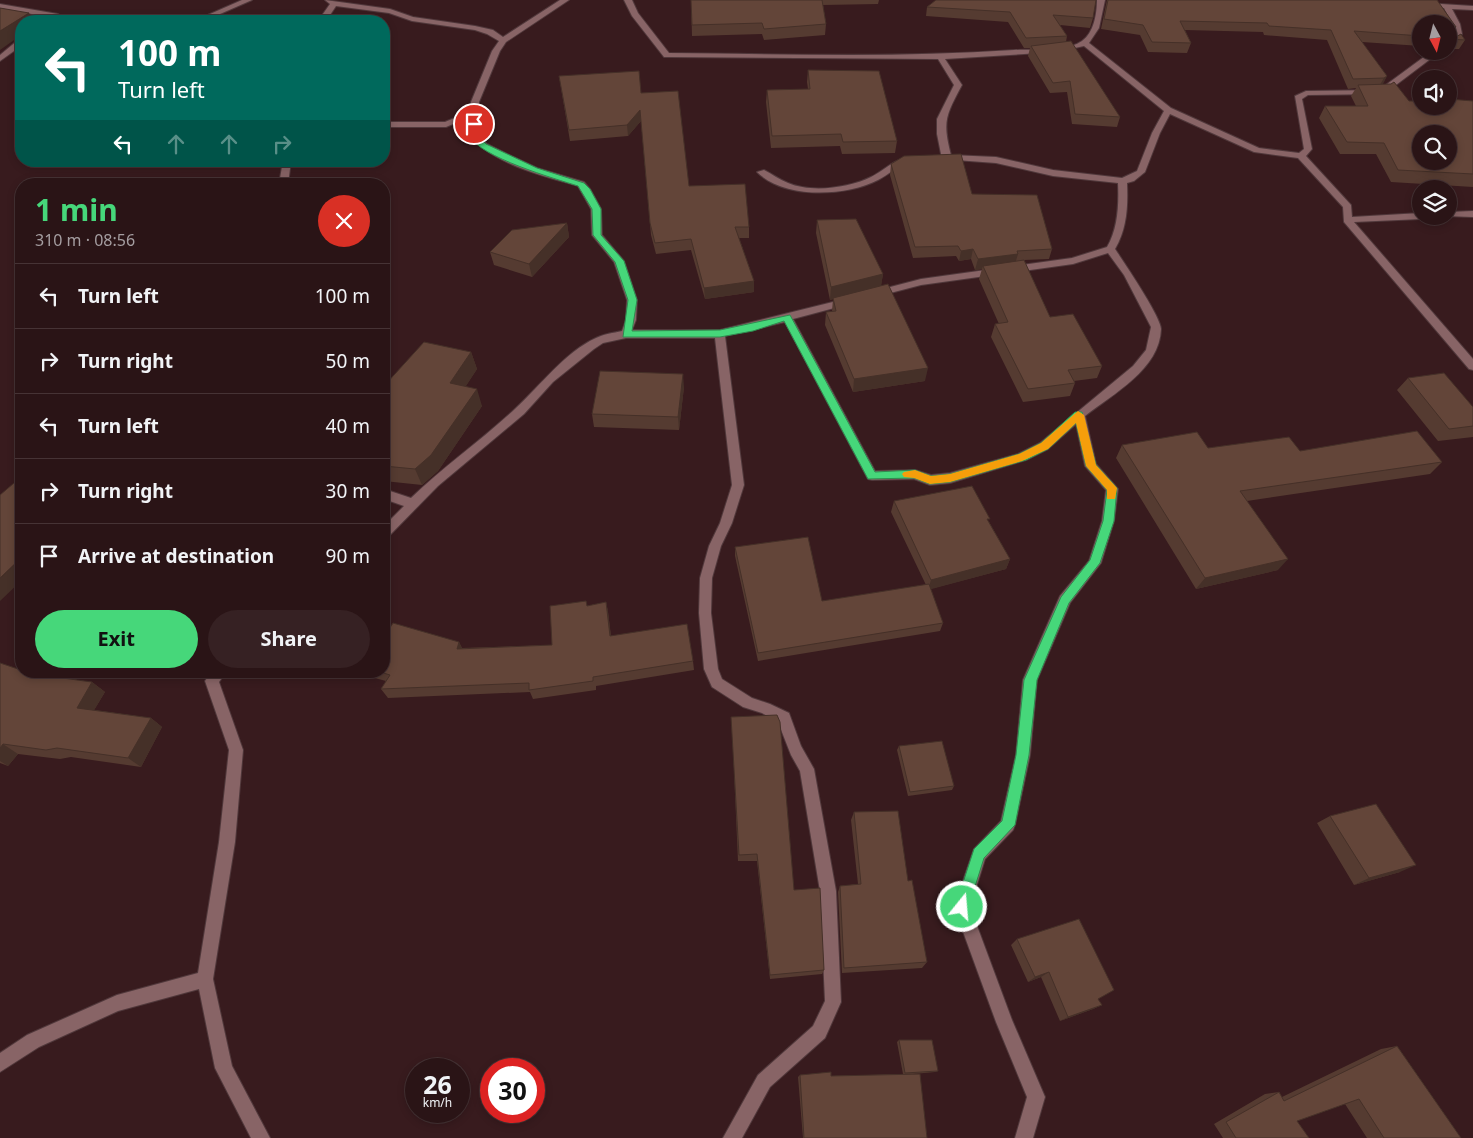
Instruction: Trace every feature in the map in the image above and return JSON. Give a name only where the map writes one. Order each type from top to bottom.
[{"type":"street","points":[[212,15],[248,0]]},
{"type":"street","points":[[565,0],[503,40],[491,62],[475,102],[473,113],[474,135],[484,146],[534,170],[581,184],[587,191],[596,209],[597,235],[620,261],[632,300],[631,320],[626,334]]},
{"type":"street","points":[[628,0],[635,14],[667,55],[941,58],[1058,49],[1085,43],[1092,35],[1101,0]]},
{"type":"street","points":[[325,15],[332,2],[392,7],[412,19],[490,32],[503,40]]},
{"type":"street","points":[[1417,4],[1473,8]]},
{"type":"street","points":[[0,6],[50,15]]},
{"type":"street","points":[[1447,7],[1451,15]]},
{"type":"street","points":[[1085,43],[1168,110],[1257,150],[1302,156],[1348,207],[1347,220],[1473,366]]},
{"type":"street","points":[[0,59],[15,47]]},
{"type":"street","points":[[941,58],[958,85],[939,118],[943,157],[996,160],[1053,173],[1122,180],[1131,179],[1141,172],[1156,133],[1168,110]]},
{"type":"street","points":[[1302,156],[1308,149],[1298,98],[1306,93],[1381,92],[1425,60]]},
{"type":"street","points":[[390,125],[446,124],[473,113]]},
{"type":"street","points":[[761,172],[787,186],[819,191],[851,186],[874,179],[900,162],[919,160]]},
{"type":"street","points":[[390,528],[434,483],[520,412],[549,379],[600,340],[626,334],[720,334],[921,282],[1073,260],[1110,249],[1118,231],[1123,198],[1122,180]]},
{"type":"street","points":[[1457,215],[1473,214]]},
{"type":"street","points":[[1347,220],[1412,216]]},
{"type":"street","points":[[787,317],[872,476],[915,474],[930,480],[950,478],[1022,458],[1044,446],[1078,415],[1137,369],[1151,351],[1156,328],[1128,274],[1110,249]]},
{"type":"street","points":[[720,334],[738,485],[726,523],[715,546],[706,578],[705,612],[711,669],[717,683],[748,703],[765,708],[784,718],[787,734],[796,754],[807,769],[828,890],[833,1002],[819,1032],[764,1080],[732,1138]]},
{"type":"street","points":[[1024,1138],[1036,1097],[1004,1022],[962,907],[979,854],[1008,825],[1023,755],[1030,680],[1065,600],[1095,563],[1108,521],[1112,488],[1091,466],[1078,415]]},
{"type":"street","points":[[390,496],[414,504]]},
{"type":"street","points":[[214,678],[212,681],[236,750],[227,842],[205,979],[224,1068],[261,1138]]},
{"type":"street","points":[[0,1063],[33,1041],[117,1003],[205,979]]},
{"type":"building","points":[[691,0],[822,0],[826,24],[764,29],[762,23],[692,25]]},
{"type":"building","points":[[936,0],[1096,0],[1093,18],[1053,15],[1067,36],[1026,38],[1010,12],[927,7]]},
{"type":"building","points":[[1108,0],[1437,0],[1448,15],[1412,15],[1412,35],[1354,31],[1387,76],[1384,78],[1353,79],[1331,30],[1269,26],[1267,23],[1180,21],[1191,43],[1152,42],[1143,25],[1104,19]]},
{"type":"building","points":[[0,8],[29,13],[26,15],[15,15],[15,22],[0,31]]},
{"type":"building","points":[[1461,34],[1465,40],[1458,40],[1458,36]]},
{"type":"building","points":[[1071,41],[1120,117],[1075,114],[1070,81],[1053,83],[1031,46]]},
{"type":"building","points":[[808,70],[879,71],[897,141],[843,142],[841,134],[772,136],[767,90],[810,89]]},
{"type":"building","points":[[639,71],[641,93],[678,91],[689,186],[745,184],[749,227],[735,227],[754,281],[704,288],[691,239],[655,243],[650,223],[640,110],[627,125],[569,130],[559,76]]},
{"type":"building","points":[[1394,82],[1409,101],[1412,101],[1412,115],[1457,115],[1457,100],[1473,101],[1473,174],[1398,170],[1384,143],[1347,142],[1325,106],[1368,106],[1358,85],[1391,84]]},
{"type":"building","points":[[961,154],[972,194],[1037,195],[1052,249],[1017,251],[1018,254],[978,259],[973,249],[961,251],[958,246],[915,247],[891,164],[904,156]]},
{"type":"building","points":[[856,219],[883,274],[831,287],[817,220]]},
{"type":"building","points":[[567,223],[529,264],[490,252],[512,230]]},
{"type":"building","points":[[1024,260],[1050,317],[1073,314],[1102,366],[1068,370],[1075,383],[1028,389],[995,324],[1008,322],[983,266]]},
{"type":"building","points":[[888,284],[928,368],[854,379],[826,312],[836,311],[833,298]]},
{"type":"building","points":[[424,342],[471,352],[450,383],[477,389],[431,455],[415,469],[390,467],[390,379]]},
{"type":"building","points":[[600,371],[683,374],[678,417],[592,414]]},
{"type":"building","points":[[1444,373],[1473,407],[1473,426],[1449,429],[1408,378]]},
{"type":"building","points":[[1417,431],[1442,462],[1240,491],[1288,559],[1205,578],[1122,445],[1197,432],[1208,448],[1289,437],[1300,451]]},
{"type":"building","points":[[15,483],[15,564],[0,578],[0,495]]},
{"type":"building","points":[[972,486],[990,519],[987,519],[1010,559],[931,580],[894,501]]},
{"type":"building","points":[[808,537],[822,601],[929,584],[943,623],[758,653],[735,547]]},
{"type":"building","points":[[586,601],[587,606],[606,602],[610,636],[687,624],[693,661],[593,677],[593,681],[529,690],[529,683],[381,689],[390,678],[390,628],[393,623],[459,642],[457,649],[552,645],[550,606]]},
{"type":"building","points":[[0,663],[15,668],[15,678],[62,678],[92,682],[77,708],[151,718],[128,758],[57,748],[46,750],[3,744],[0,748]]},
{"type":"building","points":[[777,715],[780,722],[794,890],[820,888],[824,970],[770,975],[757,854],[739,855],[731,717]]},
{"type":"building","points":[[942,741],[954,786],[910,792],[899,746]]},
{"type":"building","points":[[1376,804],[1416,865],[1369,878],[1330,816]]},
{"type":"building","points":[[898,811],[908,881],[912,880],[927,962],[844,968],[840,886],[861,884],[854,812]]},
{"type":"building","points":[[1079,919],[1114,990],[1098,999],[1102,1005],[1068,1017],[1049,972],[1035,977],[1017,939]]},
{"type":"building","points":[[899,1040],[932,1040],[938,1071],[905,1073]]},
{"type":"building","points":[[1397,1046],[1461,1138],[1384,1138],[1359,1099],[1297,1121],[1309,1138],[1236,1138],[1226,1122],[1279,1092],[1284,1101]]},
{"type":"building","points":[[831,1072],[831,1076],[920,1074],[927,1138],[804,1138],[800,1075]]},
{"type":"slow traffic","points":[[907,474],[915,474],[930,480],[950,478],[1022,458],[1044,446],[1078,415],[1084,428],[1091,466],[1112,488],[1111,496]]},
{"type":"route","points":[[474,124],[474,135],[484,146],[534,170],[581,184],[587,191],[596,209],[598,219],[597,235],[601,242],[620,261],[632,300],[631,320],[626,334],[720,334],[787,317],[872,476],[915,474],[930,480],[950,478],[1022,458],[1044,446],[1078,415],[1084,428],[1091,466],[1112,488],[1108,521],[1095,563],[1065,600],[1030,680],[1023,755],[1008,825],[979,854],[962,907]]}]
